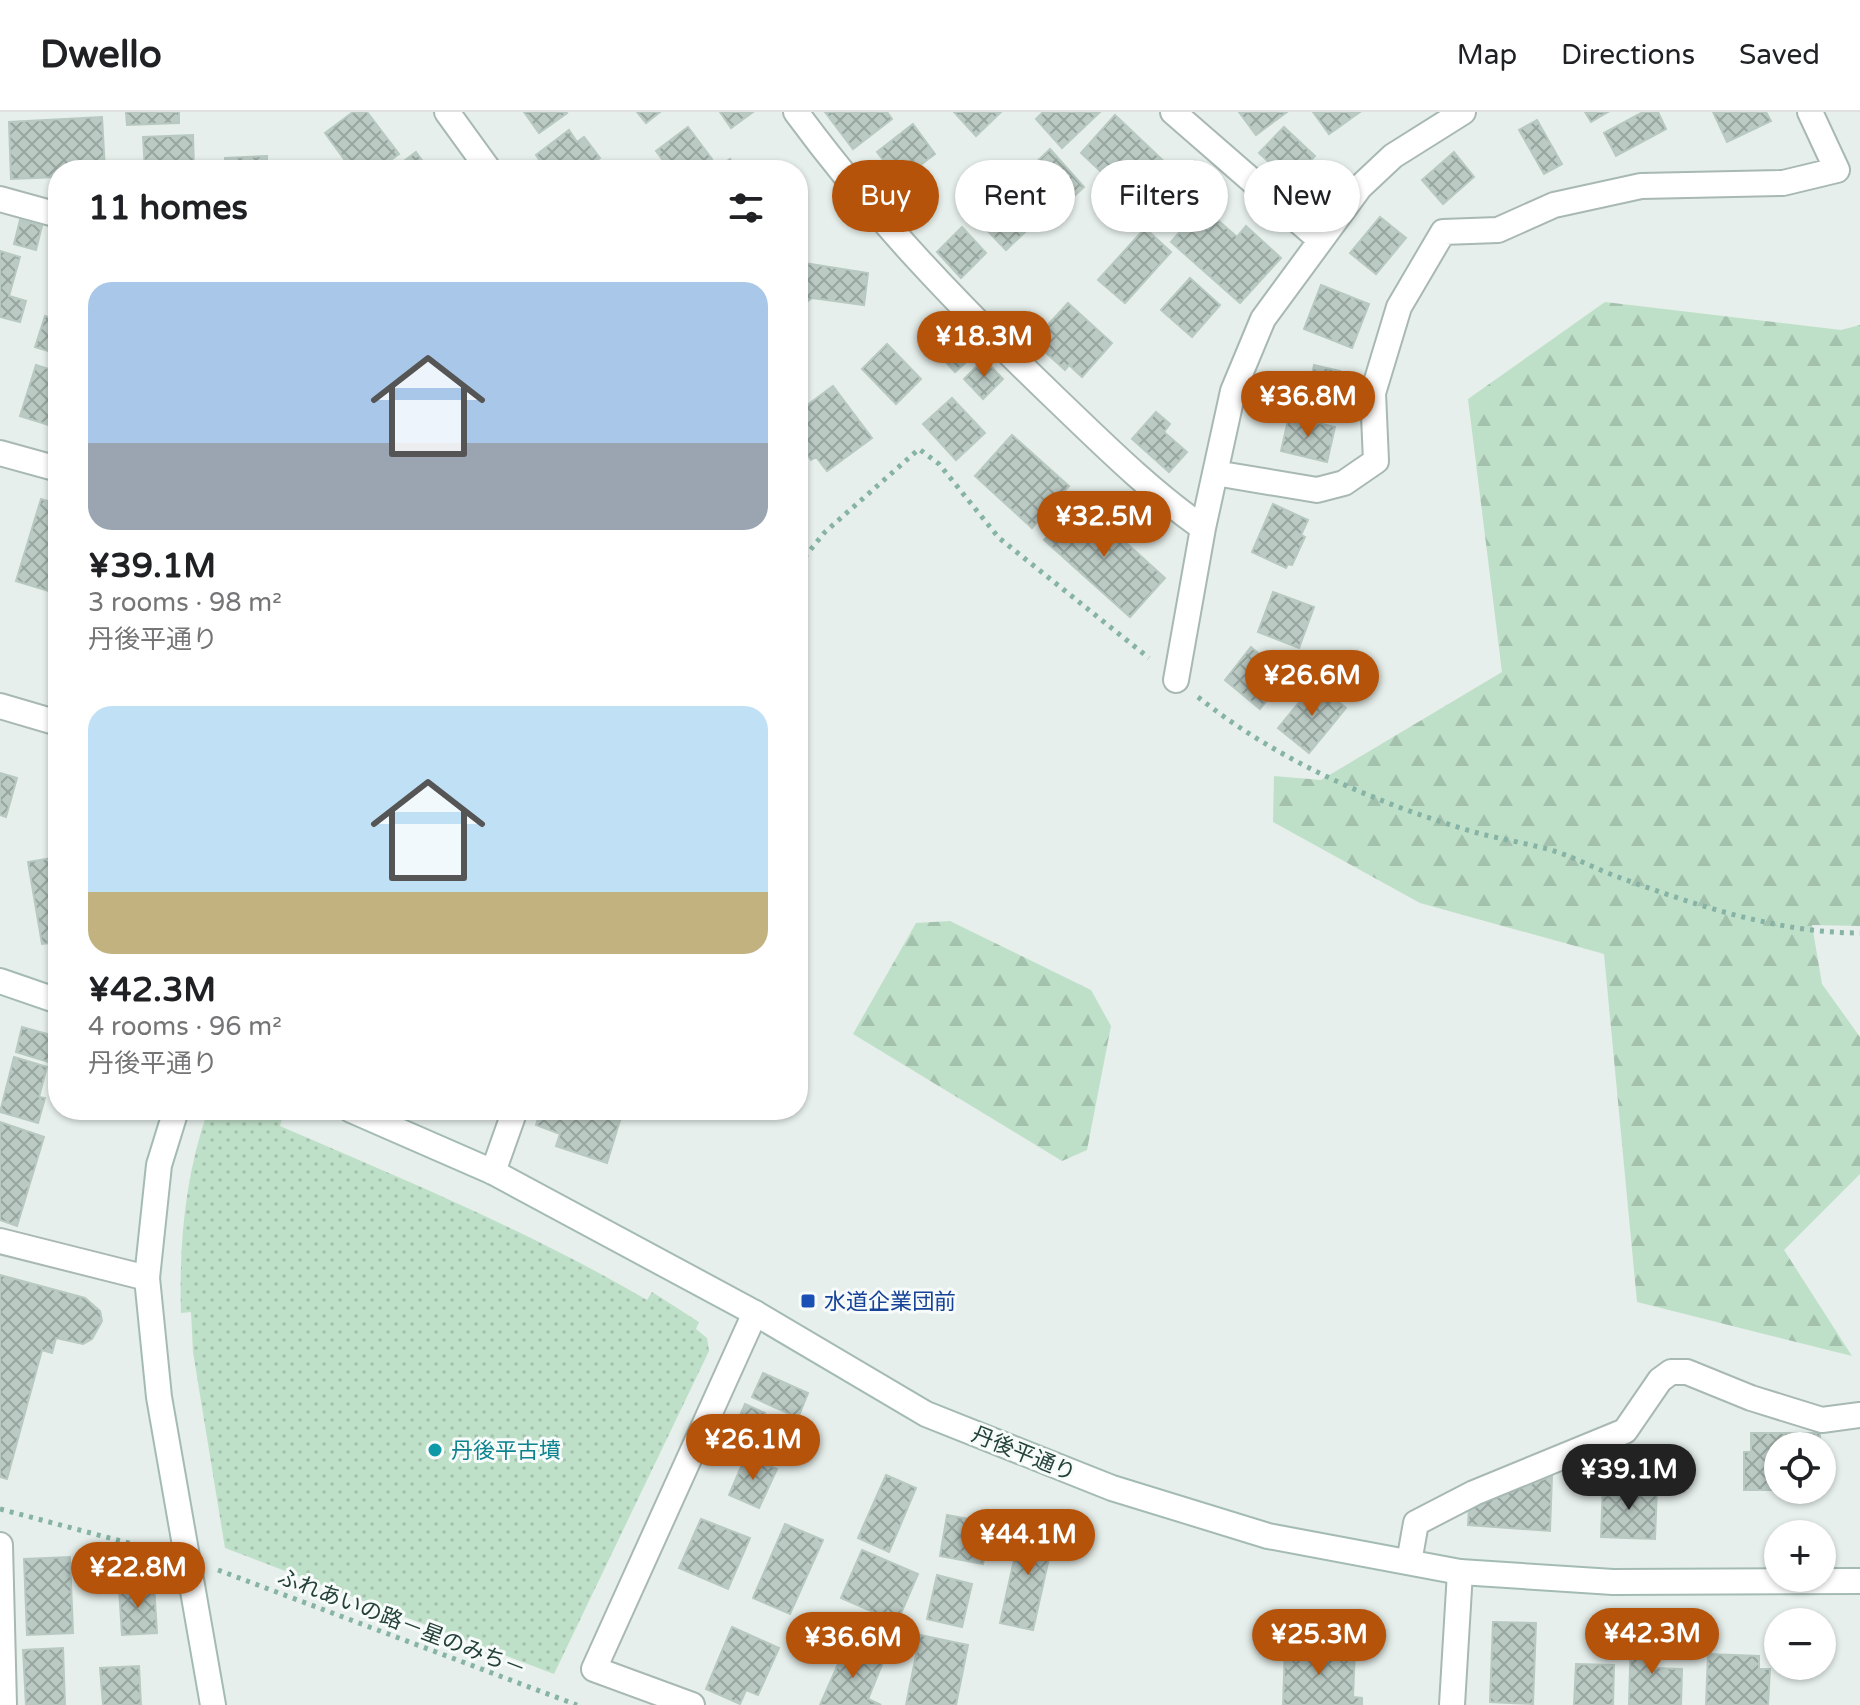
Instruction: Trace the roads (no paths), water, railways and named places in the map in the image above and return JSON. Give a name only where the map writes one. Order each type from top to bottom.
[{"type":"street","points":[[447,112],[482,160]]},
{"type":"street","points":[[796,112],[845,180],[973,320],[1162,499],[1203,528]]},
{"type":"street","points":[[1173,112],[1319,239]]},
{"type":"street","points":[[1176,680],[1203,528],[1233,391],[1263,319],[1360,187],[1393,156],[1463,112]]},
{"type":"street","points":[[1215,473],[1317,490],[1344,483],[1376,461],[1373,393],[1399,307],[1443,232],[1498,230],[1554,205],[1641,186],[1783,183],[1837,170],[1810,112]]},
{"type":"street","points":[[0,199],[48,212]]},
{"type":"street","points":[[0,453],[48,466]]},
{"type":"street","points":[[0,706],[48,720]]},
{"type":"street","points":[[0,981],[48,998]]},
{"type":"street","points":[[173,1120],[159,1165],[147,1278],[159,1397],[213,1705]]},
{"type":"street","name":"丹後平通り","points":[[374,1120],[493,1172],[755,1313],[926,1414],[1112,1488],[1268,1536],[1460,1572],[1613,1582],[1860,1581]]},
{"type":"street","points":[[493,1172],[511,1120]]},
{"type":"street","points":[[0,1241],[147,1278]]},
{"type":"street","points":[[692,1705],[594,1669],[755,1313]]},
{"type":"street","points":[[1409,1562],[1416,1523],[1474,1493],[1625,1431],[1660,1380],[1671,1372],[1687,1372],[1751,1398],[1822,1420],[1860,1415]]},
{"type":"street","points":[[0,1545],[4,1705]]},
{"type":"street","points":[[1452,1705],[1460,1572]]},
{"type":"place","name":"水道企業団前","points":[[808,1301]]},
{"type":"place","name":"丹後平古墳","points":[[435,1450]]}]
